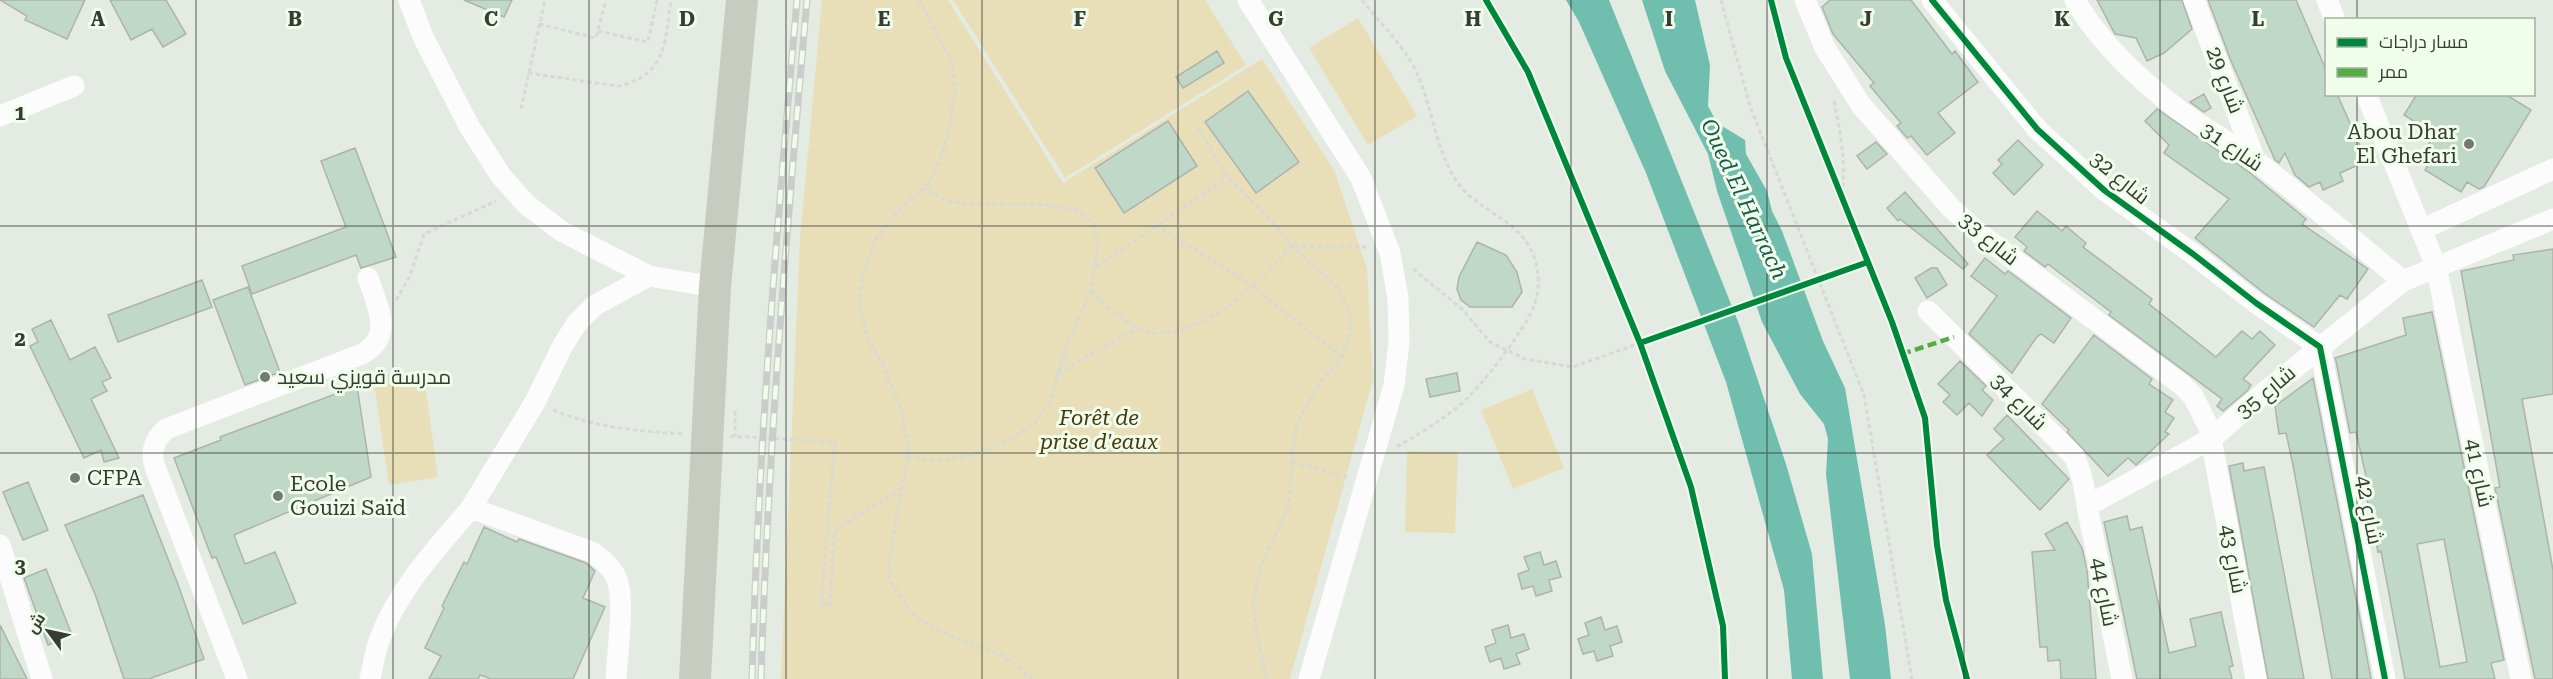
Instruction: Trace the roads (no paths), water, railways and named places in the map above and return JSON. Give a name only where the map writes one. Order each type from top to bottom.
[{"type":"main road","points":[[695,679],[715,287],[742,0]]},
{"type":"street","points":[[409,0],[423,37],[469,126],[501,176],[526,204],[561,231],[649,276],[715,287]]},
{"type":"street","points":[[1248,0],[1361,178],[1390,253],[1398,298],[1399,342],[1394,385],[1310,679]]},
{"type":"street","name":"شارع 33","points":[[1805,0],[1825,48],[1861,105],[1951,208],[1980,234],[2182,385],[2193,396],[2211,439]]},
{"type":"street","name":"شارع 32","points":[[1932,0],[2037,129],[2104,190],[2256,303],[2320,347]]},
{"type":"street","name":"شارع 31","points":[[2075,0],[2087,22],[2110,49],[2150,85],[2194,121],[2255,160],[2403,280]]},
{"type":"street","name":"شارع 29","points":[[2194,0],[2255,160]]},
{"type":"street","points":[[2327,0],[2334,18]]},
{"type":"street","points":[[0,116],[74,86]]},
{"type":"street","name":"شارع 41","points":[[2367,96],[2436,266],[2521,679]]},
{"type":"street","points":[[2421,230],[2553,169]]},
{"type":"street","name":"شارع 35","points":[[2087,506],[2211,439],[2403,280],[2553,219]]},
{"type":"street","points":[[370,679],[378,640],[392,609],[423,565],[471,508],[535,402],[563,345],[577,323],[595,305],[649,276]]},
{"type":"street","points":[[237,679],[155,467],[152,450],[155,442],[166,429],[365,352],[378,339],[382,322],[368,278]]},
{"type":"street","name":"شارع 34","points":[[1928,311],[2074,456],[2082,473],[2087,506]]},
{"type":"street","name":"شارع 42","points":[[2320,347],[2385,679]]},
{"type":"street","name":"شارع 43","points":[[2211,439],[2256,679]]},
{"type":"street","name":"شارع 44","points":[[2087,506],[2122,679]]},
{"type":"street","points":[[471,508],[592,552],[607,564],[617,579],[620,596],[616,679]]},
{"type":"street","points":[[0,545],[42,679]]},
{"type":"water","points":[[1566,0],[1609,0],[1739,324],[1786,464],[1812,554],[1823,679],[1792,679],[1784,590],[1726,382],[1646,173],[1579,22]]},
{"type":"water","name":"Oued El Harrach","points":[[1642,0],[1695,0],[1710,65],[1708,106],[1717,123],[1745,140],[1746,154],[1767,191],[1772,211],[1782,231],[1823,341],[1845,388],[1885,625],[1891,679],[1850,679],[1826,474],[1828,439],[1824,424],[1800,394],[1762,322],[1717,191],[1708,154],[1665,71]]},
{"type":"railway","points":[[752,679],[764,424],[797,0]]},
{"type":"railway","points":[[761,679],[773,424],[807,0]]},
{"type":"place","name":"Abou Dhar El Ghefari","points":[[2469,144]]},
{"type":"place","name":"مدرسة قويزي سعيد","points":[[265,377]]},
{"type":"place","name":"CFPA","points":[[75,478]]},
{"type":"place","name":"Ecole Gouizi Saïd","points":[[278,496]]},
{"type":"park label","name":"Forêt de prise d'eaux","points":[[1099,430]]}]
